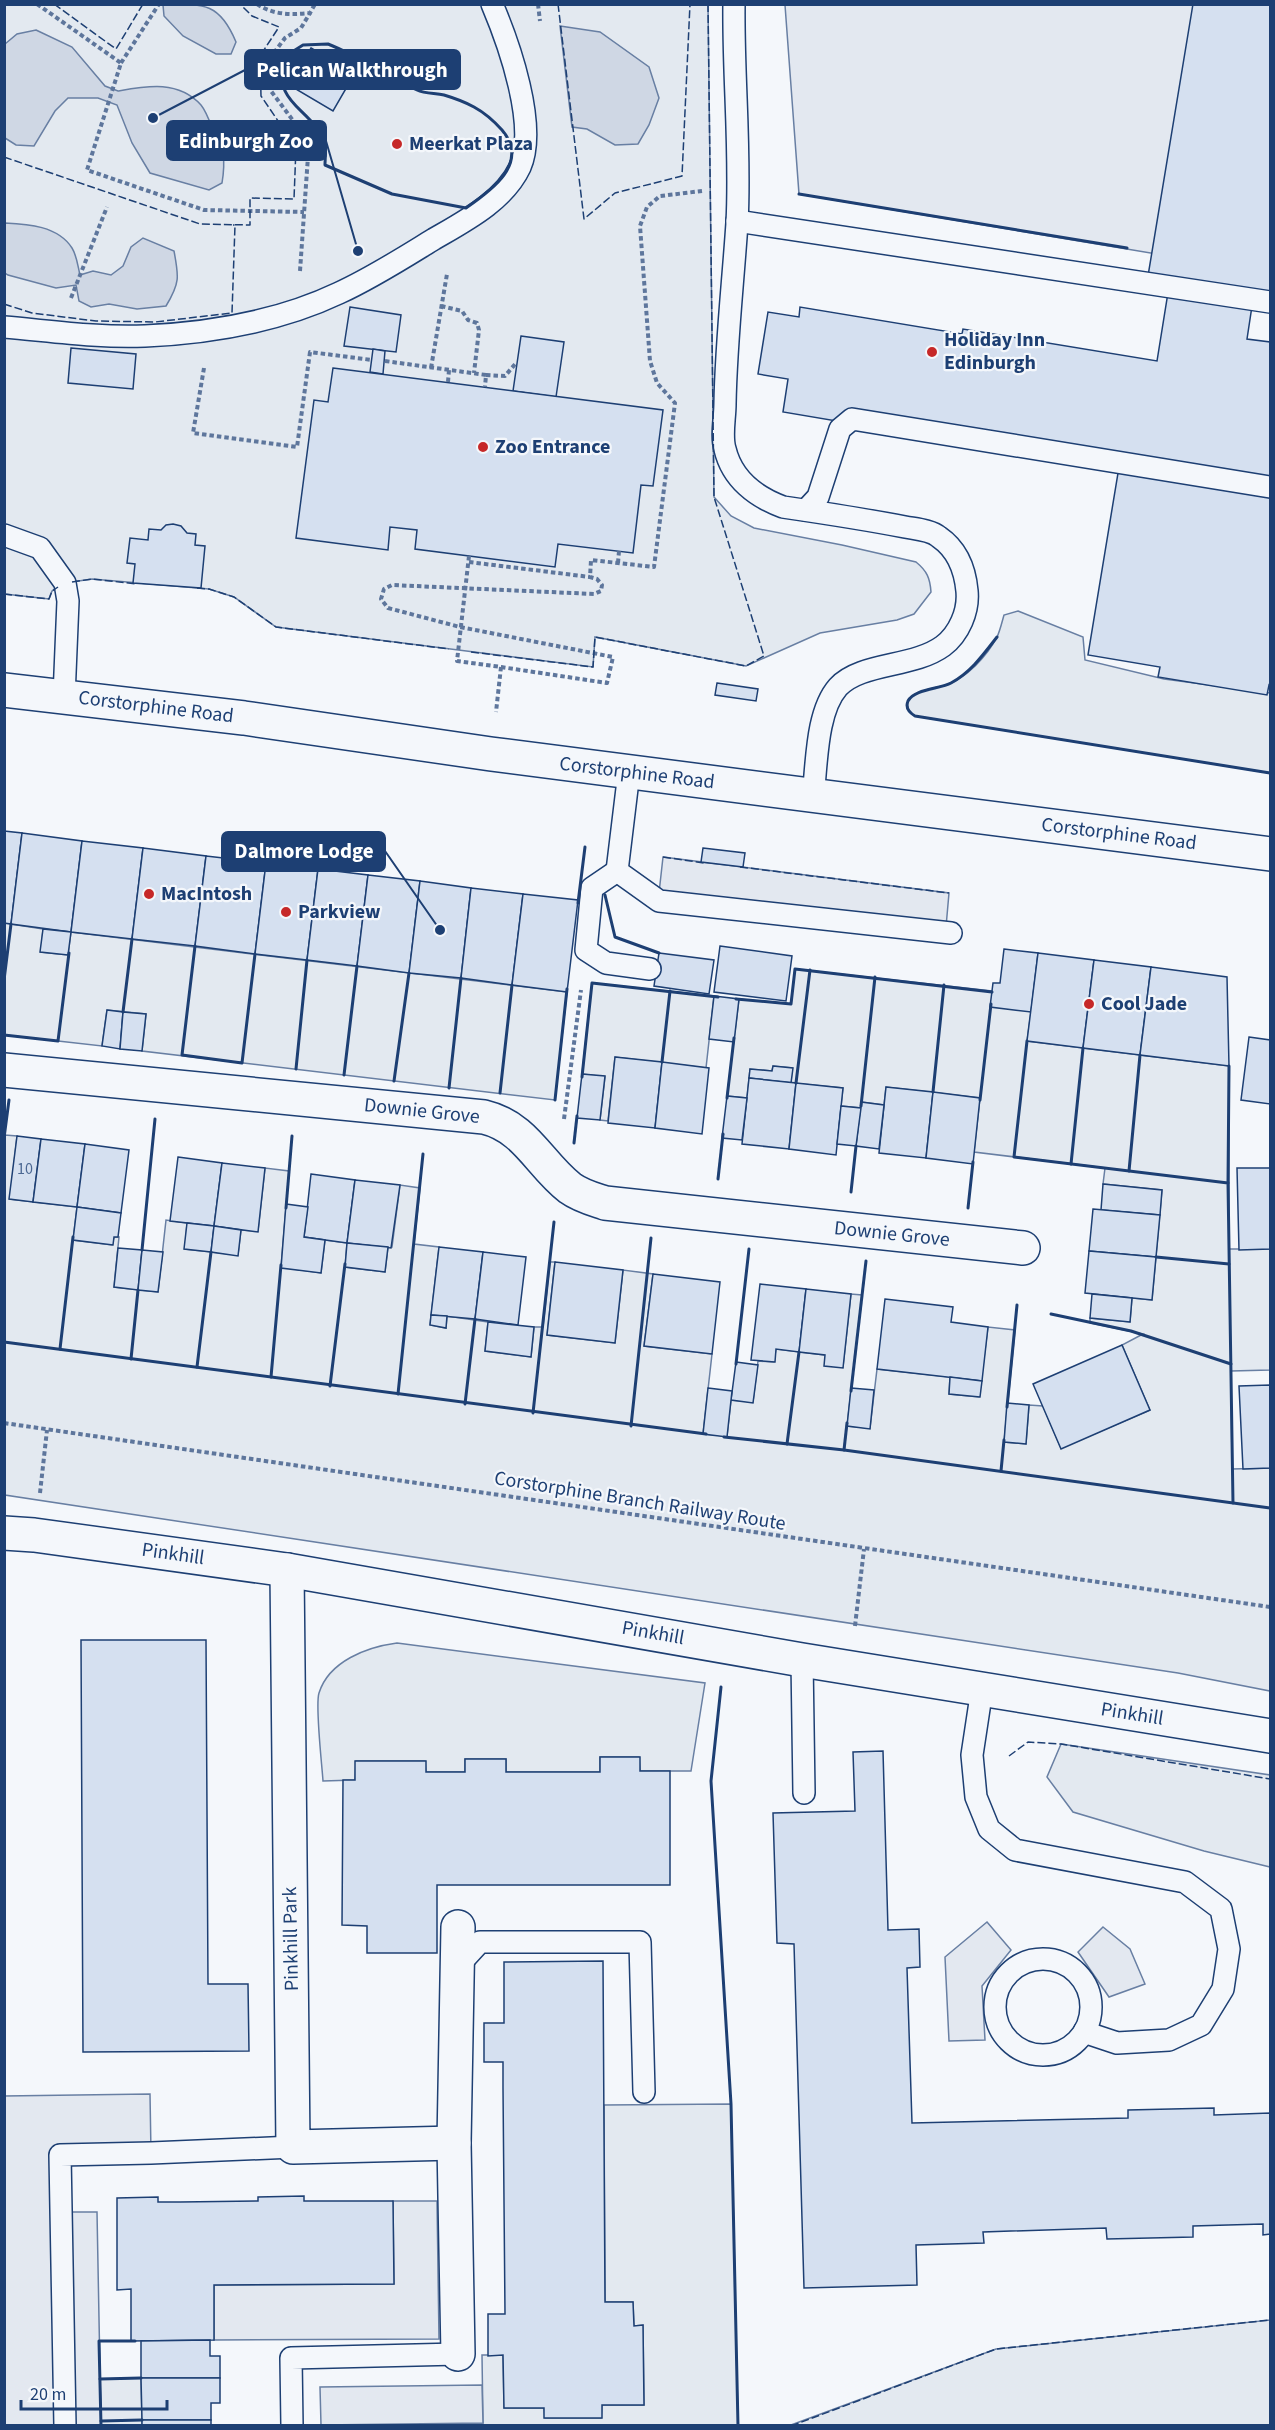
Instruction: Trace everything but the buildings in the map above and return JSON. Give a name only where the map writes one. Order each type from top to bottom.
[{"type":"street","name":"Corstorphine Road","points":[[4,690],[244,718],[491,754],[1270,854]]},
{"type":"street","name":"Downie Grove","points":[[4,1070],[484,1117],[499,1120],[514,1129],[570,1188],[586,1197],[605,1203],[1023,1248]]},
{"type":"street","name":"Pinkhill","points":[[20,1534],[287,1570],[802,1660],[1270,1736]]},
{"type":"street","name":"Pinkhill Park","points":[[287,1570],[294,2147]]},
{"type":"street","points":[[458,1927],[454,2143],[458,2354]]},
{"type":"street","points":[[294,2147],[454,2143]]},
{"type":"lane","points":[[4,327],[96,335],[143,336],[211,329],[266,319],[337,294],[393,264],[464,220],[489,203],[508,186],[520,165],[525,138],[525,111],[508,42],[492,4]]},
{"type":"lane","points":[[734,4],[738,188],[725,388],[724,448],[730,465],[738,478],[750,490],[768,502],[783,507],[881,522],[938,535],[954,550],[966,573],[968,601],[960,626],[943,647],[927,656],[857,674],[839,686],[828,701],[822,720],[813,796]]},
{"type":"lane","points":[[737,221],[1270,302]]},
{"type":"lane","points":[[806,510],[818,498],[840,429],[852,419],[1270,487]]},
{"type":"lane","points":[[4,535],[40,548],[64,583],[68,601],[64,697]]},
{"type":"lane","points":[[629,772],[617,871],[592,888],[586,950],[606,963],[650,969]]},
{"type":"lane","points":[[617,871],[659,901],[951,933]]},
{"type":"lane","points":[[802,1660],[804,1793]]},
{"type":"lane","points":[[982,1689],[972,1755],[976,1797],[989,1829],[1015,1850],[1185,1882],[1221,1909],[1230,1948],[1223,1989],[1201,2025],[1169,2040],[1117,2043],[1084,2032]]},
{"type":"lane","points":[[458,1965],[480,1942],[640,1942],[644,2092]]},
{"type":"lane","points":[[1032,1960],[1050,1960],[1068,1966],[1082,1979],[1090,1996],[1091,2015],[1084,2032],[1071,2046],[1054,2054],[1035,2055],[1018,2048],[1004,2036],[996,2018],[995,2000],[1002,1982],[1015,1968],[1032,1960]]},
{"type":"lane","points":[[65,2426],[60,2155],[294,2147]]},
{"type":"lane","points":[[292,2426],[291,2358],[458,2354]]},
{"type":"path","points":[[37,4],[121,63]]},
{"type":"path","points":[[159,4],[121,63],[87,170],[204,210],[304,212]]},
{"type":"path","points":[[257,4],[268,11],[310,13]]},
{"type":"path","points":[[297,308],[309,142],[271,91],[270,58],[285,38],[301,28],[315,4]]},
{"type":"path","points":[[590,577],[591,560],[654,567],[675,403],[657,383],[650,361],[640,226],[647,207],[660,196],[738,188]]},
{"type":"path","points":[[76,285],[107,207]]},
{"type":"path","points":[[431,368],[441,306],[462,311],[468,320],[477,322],[479,330],[474,373]]},
{"type":"path","points":[[211,329],[193,433],[297,447],[310,352],[372,360]]},
{"type":"path","points":[[385,361],[506,376],[516,363]]},
{"type":"path","points":[[448,382],[449,370]]},
{"type":"path","points":[[484,387],[486,375]]},
{"type":"path","points":[[618,563],[619,551]]},
{"type":"path","points":[[468,562],[590,577],[597,579],[602,585],[601,591],[594,594],[465,590],[392,585],[384,589],[381,599],[388,608],[460,627],[613,657],[607,682],[457,661],[460,627],[465,590],[468,562],[469,556]]},
{"type":"path","points":[[491,754],[501,667]]},
{"type":"path","points":[[556,1174],[586,950]]},
{"type":"path","name":"Corstorphine Branch Railway Route","points":[[4,1423],[1270,1607]]},
{"type":"path","points":[[20,1534],[47,1430]]},
{"type":"path","points":[[852,1668],[864,1549]]},
{"type":"shaded area","points":[[4,5],[708,5],[714,497],[731,516],[754,528],[916,562],[927,575],[931,592],[914,614],[897,620],[820,633],[746,666],[595,637],[593,667],[276,627],[234,597],[209,589],[92,579],[65,583],[52,591],[49,599],[5,594]]},
{"type":"shaded area","points":[[163,5],[199,5],[216,12],[230,29],[236,42],[231,54],[216,54],[183,36],[164,16]]},
{"type":"shaded area","points":[[785,5],[1270,5],[1270,273],[799,194]]},
{"type":"shaded area","points":[[560,26],[600,32],[649,67],[659,98],[649,125],[638,144],[615,145],[587,129],[572,127]]},
{"type":"shaded area","points":[[36,30],[72,47],[105,86],[118,91],[151,87],[172,88],[192,97],[205,110],[222,151],[224,168],[222,183],[209,190],[150,173],[132,143],[117,105],[98,98],[68,98],[55,111],[34,146],[16,145],[5,138],[5,44],[17,34]]},
{"type":"shaded area","points":[[5,223],[42,228],[59,235],[74,251],[80,275],[93,271],[111,275],[123,266],[131,247],[143,238],[174,251],[177,280],[174,291],[166,306],[137,309],[109,304],[91,307],[79,301],[76,285],[56,288],[8,275],[5,273]]},
{"type":"shaded area","points":[[1018,611],[1083,637],[1085,660],[1164,679],[1270,693],[1270,773],[915,716],[910,712],[907,705],[911,697],[954,682],[969,672],[993,644],[1004,615]]},
{"type":"shaded area","points":[[663,857],[949,893],[946,927],[659,893]]},
{"type":"shaded area","points":[[4,923],[43,929],[41,952],[68,955],[71,932],[567,992],[555,1100],[142,1051],[146,1014],[107,1010],[102,1046],[5,1035]]},
{"type":"shaded area","points":[[795,969],[992,991],[1031,1012],[1027,1041],[1229,1066],[1229,1249],[1270,1249],[1270,1370],[1231,1371],[1232,1469],[1270,1468],[1270,1691],[1178,1673],[5,1495],[5,1135],[17,1136],[10,1199],[77,1207],[73,1240],[112,1245],[114,1237],[119,1237],[114,1287],[158,1292],[166,1220],[187,1223],[185,1249],[238,1255],[241,1230],[258,1231],[265,1168],[289,1171],[281,1267],[321,1273],[325,1240],[347,1243],[345,1267],[385,1272],[388,1247],[392,1247],[400,1185],[420,1188],[414,1244],[439,1247],[430,1325],[446,1328],[447,1316],[488,1322],[485,1351],[531,1357],[534,1327],[543,1327],[550,1262],[555,1262],[547,1335],[615,1343],[623,1270],[653,1274],[644,1346],[712,1354],[703,1434],[727,1436],[731,1400],[753,1402],[758,1361],[774,1362],[776,1349],[825,1355],[843,1367],[851,1294],[862,1295],[847,1426],[870,1428],[877,1369],[950,1377],[949,1394],[979,1397],[988,1327],[1015,1330],[1004,1442],[1026,1444],[1029,1405],[1043,1406],[1061,1448],[1150,1410],[1122,1345],[1143,1334],[1090,1323],[1090,1318],[1130,1322],[1132,1298],[1152,1300],[1162,1190],[1103,1184],[1105,1168],[974,1152],[980,1098],[886,1087],[884,1105],[862,1102],[861,1108],[841,1106],[843,1088],[791,1083],[792,1068],[773,1066],[772,1071],[750,1069],[747,1098],[727,1096],[739,999],[791,1004]]},
{"type":"shaded area","points":[[592,983],[714,996],[706,1068],[615,1057],[608,1121],[600,1120],[605,1077],[582,1074]]},
{"type":"shaded area","points":[[397,1643],[705,1683],[691,1771],[640,1771],[639,1757],[600,1757],[600,1772],[506,1772],[506,1759],[465,1759],[465,1772],[426,1772],[425,1761],[356,1761],[355,1780],[323,1781],[318,1700],[324,1682],[331,1672],[350,1658],[374,1648]]},
{"type":"shaded area","points":[[1061,1744],[1270,1775],[1270,1867],[1204,1851],[1073,1812],[1047,1777]]},
{"type":"shaded area","points":[[987,1922],[1011,1950],[982,1986],[985,2040],[949,2041],[945,1957]]},
{"type":"shaded area","points":[[1103,1927],[1130,1949],[1145,1984],[1109,1997],[1078,1952]]},
{"type":"shaded area","points":[[150,2094],[151,2153],[60,2155],[61,2212],[97,2212],[101,2425],[5,2425],[4,2096]]},
{"type":"shaded area","points":[[731,2104],[738,2425],[363,2426],[483,2423],[482,2355],[503,2355],[504,2408],[544,2408],[545,2418],[601,2418],[602,2405],[644,2405],[643,2325],[634,2326],[633,2302],[605,2302],[604,2105]]},
{"type":"shaded area","points":[[393,2201],[437,2201],[439,2339],[214,2340],[214,2285],[394,2284]]},
{"type":"shaded area","points":[[1270,2320],[1270,2425],[791,2425],[996,2349]]},
{"type":"shaded area","points":[[141,2378],[142,2425],[101,2425],[100,2379]]},
{"type":"shaded area","points":[[482,2385],[483,2423],[321,2425],[320,2387]]},
{"type":"fence","points":[[54,4],[116,49],[143,4]]},
{"type":"fence","points":[[4,157],[200,224],[250,225],[250,198],[294,199],[296,147],[261,96],[260,56],[279,27],[252,16],[240,4]]},
{"type":"fence","points":[[558,4],[584,219],[615,193],[682,176],[690,4]]},
{"type":"fence","points":[[471,652],[593,667],[595,637],[746,666],[764,656],[714,497],[708,4]]},
{"type":"fence","points":[[4,304],[32,313],[96,321],[155,322],[232,313],[235,225],[233,225]]},
{"type":"fence","points":[[72,582],[92,579],[137,584]]},
{"type":"fence","points":[[4,594],[49,599],[52,591],[58,587]]},
{"type":"fence","points":[[197,588],[209,589],[234,597],[276,627],[449,649]]},
{"type":"fence","points":[[663,857],[704,863]]},
{"type":"fence","points":[[740,867],[949,893]]},
{"type":"fence","points":[[1009,1756],[1028,1742],[1061,1744],[1270,1779]]},
{"type":"fence","points":[[791,2426],[996,2349],[1270,2320]]},
{"type":"wall","points":[[328,44],[417,90],[456,99],[485,114],[502,130],[510,142],[512,154],[504,175],[487,193],[466,208],[392,194],[325,165],[325,146],[320,133],[289,97],[284,87],[282,74],[284,57],[303,45],[328,44]]},
{"type":"wall","points":[[799,194],[1127,248]]},
{"type":"wall","points":[[997,637],[976,663],[958,679],[911,697],[907,704],[910,712],[915,716],[1270,773]]},
{"type":"wall","points":[[578,903],[585,847]]},
{"type":"wall","points":[[605,895],[615,937],[659,953]]},
{"type":"wall","points":[[4,980],[11,924]]},
{"type":"wall","points":[[123,1012],[132,939]]},
{"type":"wall","points":[[195,946],[182,1055],[242,1063],[255,954]]},
{"type":"wall","points":[[4,1035],[58,1041],[69,953]]},
{"type":"wall","points":[[296,1069],[307,960]]},
{"type":"wall","points":[[344,1075],[357,966]]},
{"type":"wall","points":[[736,999],[791,1004],[795,969],[992,992]]},
{"type":"wall","points":[[796,1083],[810,970]]},
{"type":"wall","points":[[394,1081],[409,973]]},
{"type":"wall","points":[[861,1106],[875,977]]},
{"type":"wall","points":[[449,1088],[461,978]]},
{"type":"wall","points":[[582,1077],[592,983],[718,997]]},
{"type":"wall","points":[[500,1093],[512,985]]},
{"type":"wall","points":[[933,1092],[944,985]]},
{"type":"wall","points":[[555,1100],[567,989]]},
{"type":"wall","points":[[662,1062],[670,991]]},
{"type":"wall","points":[[980,1100],[991,1004]]},
{"type":"wall","points":[[727,1098],[734,1038]]},
{"type":"wall","points":[[1027,1041],[1014,1157],[1228,1183],[1233,1503]]},
{"type":"wall","points":[[1071,1164],[1083,1048]]},
{"type":"wall","points":[[1129,1171],[1140,1055]]},
{"type":"wall","points":[[1228,1183],[1229,1066]]},
{"type":"wall","points":[[4,1138],[9,1100]]},
{"type":"wall","points":[[574,1143],[577,1116]]},
{"type":"wall","points":[[142,1250],[155,1119]]},
{"type":"wall","points":[[718,1179],[723,1134]]},
{"type":"wall","points":[[286,1208],[292,1136]]},
{"type":"wall","points":[[851,1192],[856,1146]]},
{"type":"wall","points":[[398,1394],[423,1154]]},
{"type":"wall","points":[[968,1208],[973,1162]]},
{"type":"wall","points":[[533,1413],[554,1222]]},
{"type":"wall","points":[[60,1349],[73,1237]]},
{"type":"wall","points":[[631,1426],[651,1238]]},
{"type":"wall","points":[[736,1364],[749,1249]]},
{"type":"wall","points":[[197,1367],[211,1252]]},
{"type":"wall","points":[[1156,1257],[1229,1264]]},
{"type":"wall","points":[[851,1391],[866,1261]]},
{"type":"wall","points":[[330,1386],[345,1264]]},
{"type":"wall","points":[[271,1377],[281,1265]]},
{"type":"wall","points":[[131,1359],[138,1290]]},
{"type":"wall","points":[[1007,1407],[1017,1305]]},
{"type":"wall","points":[[1051,1314],[1131,1331],[1231,1364]]},
{"type":"wall","points":[[465,1404],[475,1319]]},
{"type":"wall","points":[[4,1342],[706,1434]]},
{"type":"wall","points":[[787,1444],[799,1352]]},
{"type":"wall","points":[[844,1450],[847,1423]]},
{"type":"wall","points":[[724,1437],[844,1450],[1270,1508]]},
{"type":"wall","points":[[1001,1471],[1004,1440]]},
{"type":"wall","points":[[721,1687],[711,1781],[731,2104],[738,2426]]},
{"type":"wall","points":[[101,2426],[99,2341],[135,2341]]},
{"type":"wall","points":[[100,2379],[141,2378]]},
{"type":"wall","points":[[101,2421],[142,2420]]},
{"type":"place","name":"Pelican Walkthrough","points":[[153,118]]},
{"type":"place","name":"Meerkat Plaza","points":[[397,144]]},
{"type":"place","name":"Edinburgh Zoo","points":[[358,251]]},
{"type":"place","name":"Holiday Inn Edinburgh","points":[[932,352]]},
{"type":"place","name":"Zoo Entrance","points":[[483,447]]},
{"type":"place","name":"MacIntosh","points":[[149,894]]},
{"type":"place","name":"Parkview","points":[[286,912]]},
{"type":"place","name":"Dalmore Lodge","points":[[440,930]]},
{"type":"place","name":"Cool Jade","points":[[1089,1004]]}]
